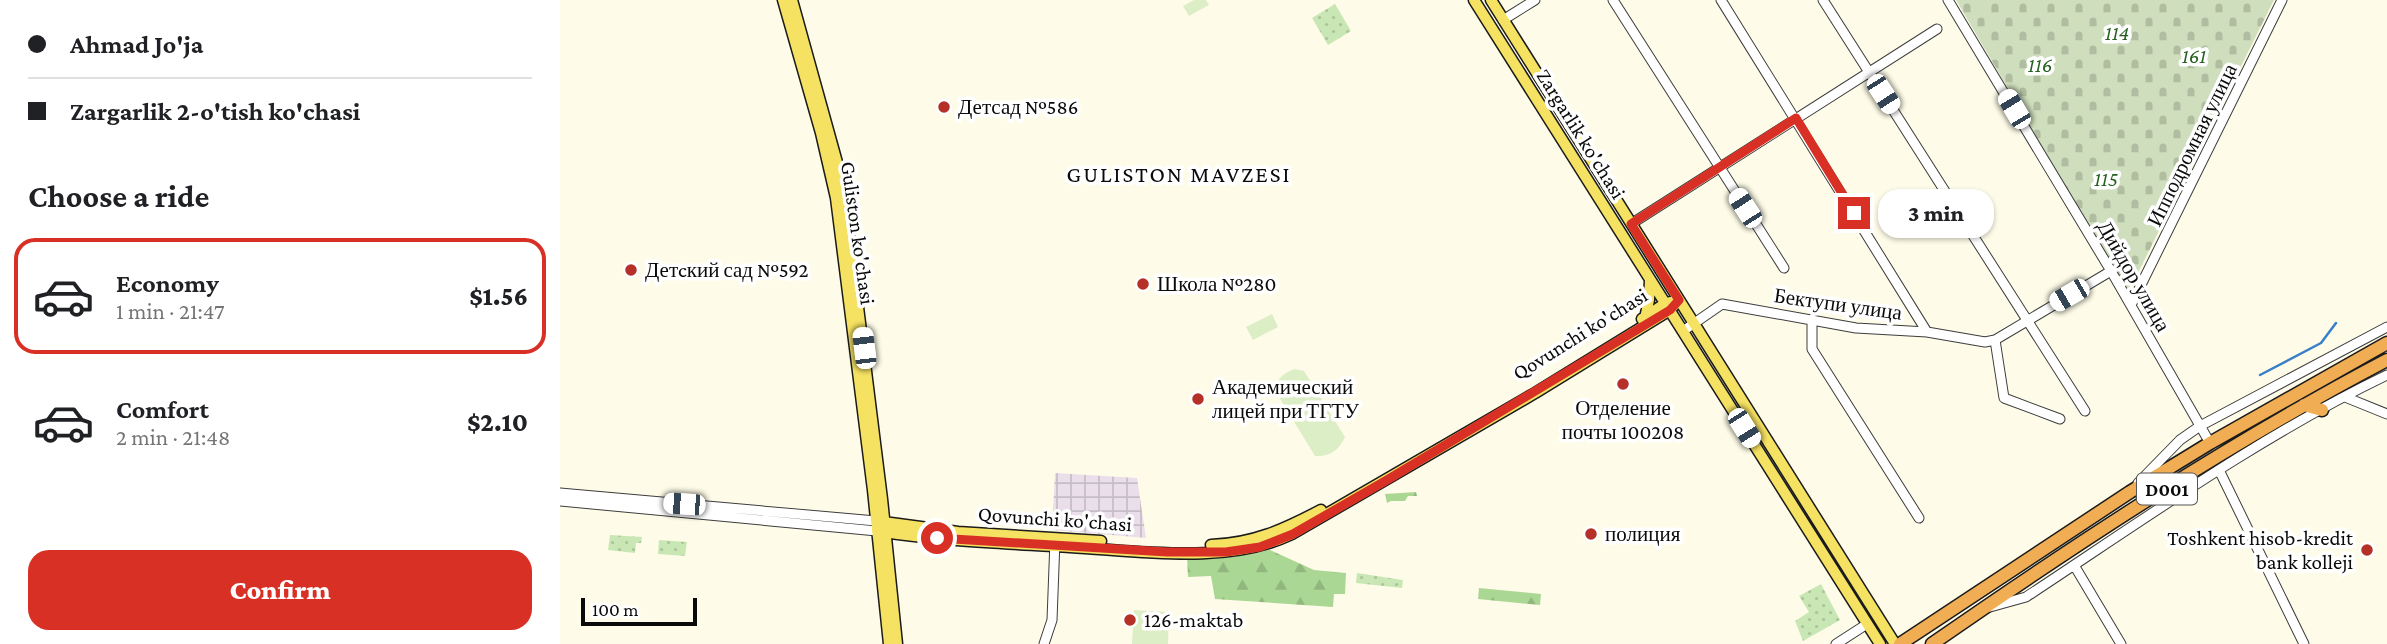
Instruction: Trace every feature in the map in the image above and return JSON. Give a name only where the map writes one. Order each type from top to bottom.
[{"type":"highway","name":"D001","points":[[1898,644],[2130,492],[2210,443],[2387,343]]},
{"type":"highway","name":"D001","points":[[1932,644],[2032,576],[2218,457],[2304,405],[2387,360]]},
{"type":"highway","points":[[2304,405],[2322,410]]},
{"type":"highway","points":[[2210,443],[2218,457]]},
{"type":"highway","points":[[2021,562],[2032,576]]},
{"type":"highway","points":[[1948,644],[1960,625]]},
{"type":"main road","name":"Guliston ko'chasi","points":[[783,0],[821,133],[836,198],[897,644]]},
{"type":"main road","name":"Guliston ko'chasi","points":[[792,0],[844,195],[881,527],[889,644]]},
{"type":"main road","name":"Zargarlik ko'chasi","points":[[1474,0],[1880,644]]},
{"type":"main road","name":"Zargarlik ko'chasi","points":[[1491,0],[1898,644]]},
{"type":"main road","points":[[1491,28],[1503,20]]},
{"type":"main road","points":[[1620,231],[1631,224]]},
{"type":"main road","points":[[1645,318],[1650,277]]},
{"type":"main road","name":"Qovunchi ko'chasi","points":[[881,527],[1167,552],[1226,552],[1275,543],[1478,426],[1679,300]]},
{"type":"main road","name":"Qovunchi ko'chasi","points":[[1055,542],[1220,545],[1269,536],[1384,475],[1645,318],[1668,307]]},
{"type":"street","points":[[1503,20],[1535,0]]},
{"type":"street","points":[[1613,0],[1784,268]]},
{"type":"street","points":[[1721,0],[1927,332]]},
{"type":"street","points":[[1823,0],[2085,411]]},
{"type":"street","name":"Дийдор улица","points":[[1948,0],[2111,271],[2210,443]]},
{"type":"street","name":"Ипподромная улица","points":[[2131,305],[2282,0]]},
{"type":"street","points":[[1631,224],[1937,29]]},
{"type":"street","points":[[2060,419],[2004,398],[1995,340],[2026,319],[2111,271]]},
{"type":"street","name":"Бектупи улица","points":[[1683,331],[1722,304],[1856,327],[1927,332],[1985,342],[1995,340]]},
{"type":"street","points":[[1812,319],[1812,349],[1919,518]]},
{"type":"street","points":[[2130,492],[2180,440],[2200,426],[2387,327]]},
{"type":"street","points":[[1982,610],[2026,597],[2219,470],[2387,375]]},
{"type":"street","points":[[2345,397],[2387,414]]},
{"type":"street","points":[[2219,470],[2304,644]]},
{"type":"street","name":"Qovunchi ko'chasi","points":[[560,493],[881,527]]},
{"type":"street","name":"Qovunchi ko'chasi","points":[[560,501],[881,527]]},
{"type":"street","points":[[1044,644],[1052,620],[1055,542]]},
{"type":"street","points":[[2074,565],[2121,644]]},
{"type":"street","points":[[1836,644],[1867,624]]},
{"type":"shaded area","points":[[1055,473],[1137,478],[1146,538],[1052,530]]},
{"type":"green space","points":[[1194,0],[1206,0],[1209,5],[1189,16],[1183,6]]},
{"type":"green space","points":[[1956,0],[2274,0],[2128,293]]},
{"type":"green space","points":[[1335,4],[1351,31],[1328,45],[1312,18]]},
{"type":"green space","points":[[1272,314],[1278,327],[1253,340],[1246,327]]},
{"type":"green space","points":[[1295,369],[1304,371],[1345,437],[1340,446],[1330,454],[1315,456],[1274,389],[1282,376]]},
{"type":"green space","points":[[1416,492],[1417,496],[1408,496],[1405,501],[1387,503],[1385,494]]},
{"type":"green space","points":[[610,535],[642,537],[641,543],[636,543],[635,553],[608,550]]},
{"type":"green space","points":[[659,540],[687,542],[685,556],[658,554]]},
{"type":"green space","points":[[1268,549],[1314,570],[1346,573],[1345,594],[1334,594],[1333,607],[1215,599],[1211,576],[1188,577],[1187,557],[1242,555]]},
{"type":"green space","points":[[1357,573],[1403,580],[1402,588],[1356,583]]},
{"type":"green space","points":[[1821,584],[1840,620],[1803,641],[1795,621],[1809,612],[1799,596]]},
{"type":"green space","points":[[1479,588],[1541,594],[1540,605],[1478,599]]},
{"type":"green space","points":[[1134,610],[1169,612],[1168,644],[1132,644]]},
{"type":"waterway","points":[[2260,375],[2321,343],[2336,323]]},
{"type":"place","name":"Детсад №586","points":[[944,107]]},
{"type":"place","name":"Детcкий сад №592","points":[[631,270]]},
{"type":"place","name":"Школа №280","points":[[1143,284]]},
{"type":"place","name":"Отделение почты 100208","points":[[1623,384]]},
{"type":"place","name":"Академический лицей при ТГТУ","points":[[1198,399]]},
{"type":"place","name":"полиция","points":[[1591,534]]},
{"type":"place","name":"Toshkent hisob-kredit bank kolleji","points":[[2367,550]]},
{"type":"place","name":"126-maktab","points":[[1130,620]]},
{"type":"district","name":"GULISTON MAVZESI","points":[[1179,174]]},
{"type":"route","points":[[937,538],[1167,552],[1226,552],[1275,543],[1535,393],[1670,310],[1679,300],[1631,224],[1796,118],[1854,213]]},
{"type":"park label","name":"114","points":[[2117,33]]},
{"type":"park label","name":"161","points":[[2194,56]]},
{"type":"park label","name":"116","points":[[2040,65]]},
{"type":"park label","name":"115","points":[[2106,179]]}]
